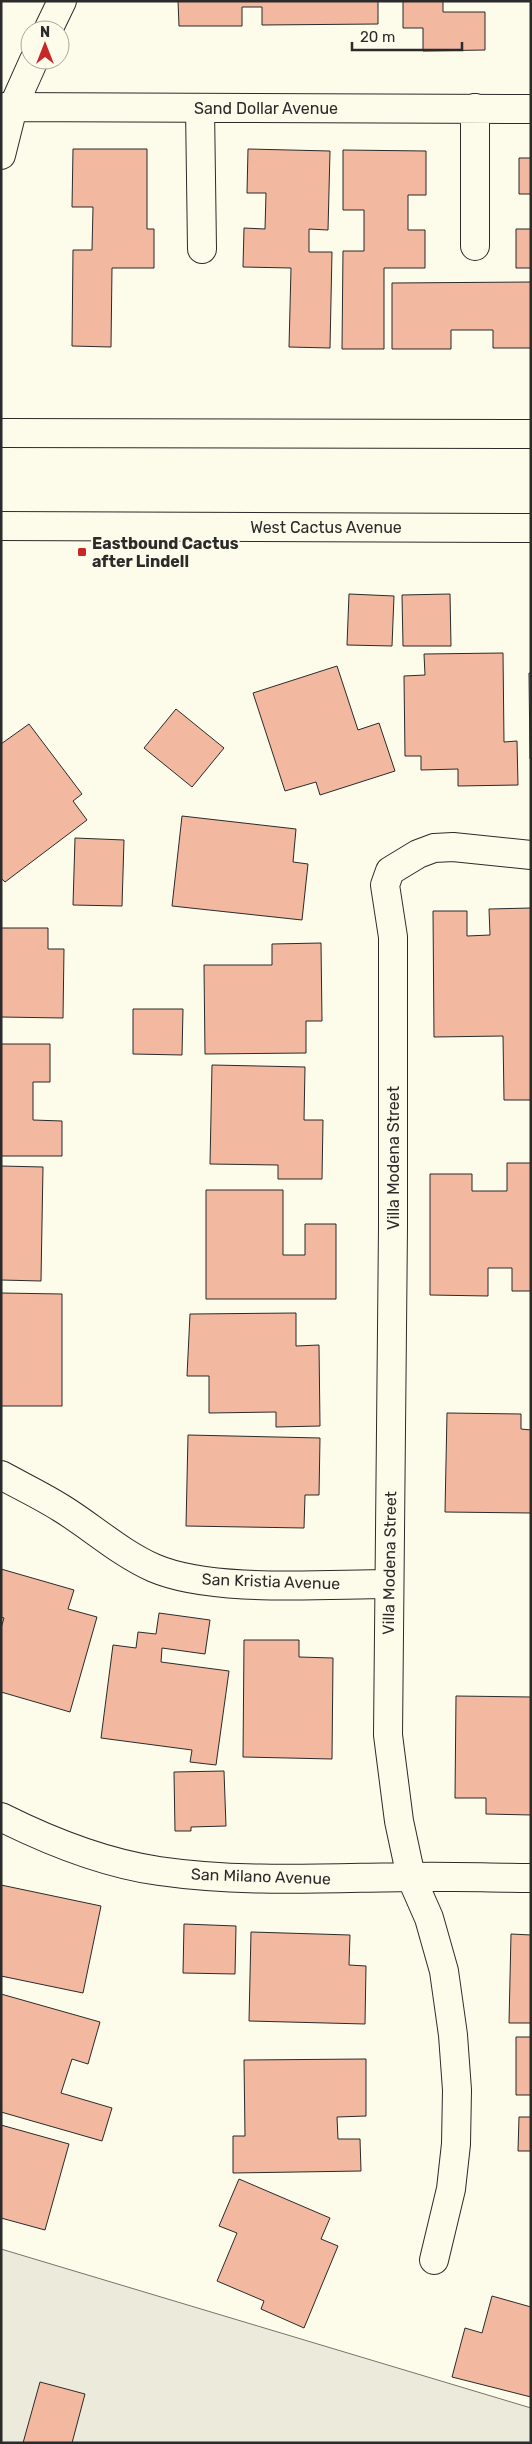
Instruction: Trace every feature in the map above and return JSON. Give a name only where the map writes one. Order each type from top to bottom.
[{"type":"street","points":[[53,20],[62,1]]},
{"type":"street","points":[[1,155],[7,107],[28,70]]},
{"type":"street","name":"Sand Dollar Avenue","points":[[7,107],[531,109]]},
{"type":"street","points":[[200,108],[202,249]]},
{"type":"street","points":[[474,108],[475,246]]},
{"type":"street","points":[[1,433],[531,434]]},
{"type":"street","name":"West Cactus Avenue","points":[[1,526],[531,528]]},
{"type":"street","name":"Villa Modena Street","points":[[434,2260],[451,2189],[456,2144],[457,2090],[453,2036],[444,1971],[430,1918],[411,1877],[399,1821],[388,1735],[393,1227],[393,937],[385,885],[390,871],[402,863],[418,854],[444,848],[531,855]]},
{"type":"street","name":"San Kristia Avenue","points":[[1,1475],[61,1507],[114,1544],[154,1568],[198,1580],[257,1584],[388,1584]]},
{"type":"street","name":"San Milano Avenue","points":[[1,1817],[47,1840],[104,1859],[158,1871],[301,1880],[411,1877],[531,1878]]},
{"type":"shaded area","points":[[1,2249],[531,2408],[531,2443],[1,2443]]},
{"type":"building","points":[[178,1],[378,1],[378,24],[262,25],[262,7],[242,7],[242,26],[179,26]]},
{"type":"building","points":[[403,1],[443,1],[443,12],[485,12],[485,50],[423,51],[423,28],[403,28]]},
{"type":"building","points":[[73,149],[147,149],[147,229],[154,229],[154,268],[112,268],[111,347],[72,346],[73,250],[92,250],[93,207],[72,207]]},
{"type":"building","points":[[248,149],[330,151],[328,230],[309,229],[309,252],[332,252],[330,348],[289,347],[291,268],[243,267],[244,228],[265,229],[266,193],[247,193]]},
{"type":"building","points":[[343,150],[426,151],[426,195],[408,195],[408,230],[425,230],[425,268],[384,268],[384,349],[342,349],[343,251],[364,251],[364,210],[343,210]]},
{"type":"building","points":[[519,158],[531,158],[531,194],[519,194]]},
{"type":"building","points":[[516,229],[531,229],[531,268],[516,268]]},
{"type":"building","points":[[531,282],[531,348],[493,348],[493,330],[451,330],[451,349],[392,349],[392,283]]},
{"type":"building","points":[[349,594],[394,596],[392,646],[347,645]]},
{"type":"building","points":[[450,594],[451,646],[403,646],[402,595]]},
{"type":"building","points":[[503,653],[504,742],[517,741],[518,785],[458,786],[458,769],[421,770],[421,756],[405,756],[404,676],[425,675],[424,654]]},
{"type":"building","points":[[337,666],[358,730],[379,723],[395,771],[320,795],[316,782],[285,791],[253,693]]},
{"type":"building","points":[[529,673],[531,673],[531,759],[530,759]]},
{"type":"building","points":[[176,709],[224,748],[192,787],[144,748]]},
{"type":"building","points":[[29,724],[82,794],[73,801],[87,820],[5,882],[1,878],[1,744]]},
{"type":"building","points":[[182,816],[296,829],[293,862],[308,864],[302,920],[172,906]]},
{"type":"building","points":[[75,838],[124,840],[122,906],[73,905]]},
{"type":"building","points":[[531,908],[531,1100],[504,1100],[503,1036],[434,1037],[433,911],[467,911],[467,936],[490,935],[489,909]]},
{"type":"building","points":[[1,928],[48,928],[48,949],[64,949],[63,1018],[1,1017]]},
{"type":"building","points":[[321,943],[322,1021],[306,1021],[306,1053],[205,1054],[204,965],[272,965],[272,944]]},
{"type":"building","points":[[133,1009],[183,1009],[182,1055],[133,1054]]},
{"type":"building","points":[[1,1044],[50,1044],[50,1082],[33,1082],[33,1120],[62,1121],[62,1156],[1,1156]]},
{"type":"building","points":[[212,1065],[305,1067],[304,1120],[323,1120],[322,1179],[278,1179],[278,1165],[210,1164]]},
{"type":"building","points":[[507,1163],[531,1163],[531,1291],[512,1291],[512,1268],[488,1268],[488,1296],[430,1295],[430,1174],[472,1174],[472,1191],[507,1191]]},
{"type":"building","points":[[1,1166],[43,1167],[41,1281],[1,1280]]},
{"type":"building","points":[[206,1190],[283,1190],[283,1255],[305,1255],[305,1224],[336,1224],[336,1299],[206,1299]]},
{"type":"building","points":[[1,1293],[62,1294],[62,1406],[1,1406]]},
{"type":"building","points":[[296,1313],[296,1346],[319,1345],[320,1426],[276,1427],[276,1412],[209,1413],[209,1376],[187,1376],[190,1314]]},
{"type":"building","points":[[447,1413],[521,1414],[521,1429],[531,1430],[531,1513],[445,1512]]},
{"type":"building","points":[[188,1435],[320,1438],[319,1495],[305,1495],[304,1528],[186,1526]]},
{"type":"building","points":[[1,1569],[74,1590],[68,1609],[97,1617],[70,1712],[1,1692],[1,1628],[4,1618],[1,1617]]},
{"type":"building","points":[[159,1613],[210,1620],[205,1654],[162,1648],[161,1662],[229,1671],[216,1765],[190,1762],[192,1750],[101,1738],[113,1645],[136,1648],[138,1632],[156,1634]]},
{"type":"building","points":[[244,1640],[299,1640],[299,1657],[333,1658],[332,1759],[243,1757]]},
{"type":"building","points":[[456,1696],[531,1697],[531,1815],[486,1814],[486,1798],[455,1798]]},
{"type":"building","points":[[224,1771],[226,1826],[191,1827],[191,1831],[175,1831],[174,1772]]},
{"type":"building","points":[[1,1885],[101,1906],[83,1993],[1,1976]]},
{"type":"building","points":[[184,1924],[236,1926],[235,1974],[183,1973]]},
{"type":"building","points":[[251,1932],[350,1935],[349,1965],[366,1966],[365,2024],[249,2021]]},
{"type":"building","points":[[511,1934],[531,1935],[531,2023],[509,2023]]},
{"type":"building","points":[[1,1994],[100,2022],[88,2064],[72,2059],[61,2093],[112,2108],[102,2141],[1,2112]]},
{"type":"building","points":[[516,2037],[531,2037],[531,2095],[516,2095]]},
{"type":"building","points":[[366,2059],[366,2116],[337,2117],[338,2139],[360,2139],[361,2171],[233,2173],[233,2136],[245,2136],[244,2060]]},
{"type":"building","points":[[519,2117],[531,2117],[531,2151],[518,2151]]},
{"type":"building","points":[[1,2125],[69,2144],[45,2230],[1,2218]]},
{"type":"building","points":[[239,2179],[330,2218],[321,2239],[338,2246],[304,2328],[261,2309],[264,2301],[217,2281],[237,2233],[219,2226]]},
{"type":"building","points":[[492,2296],[531,2307],[531,2397],[452,2377],[465,2328],[482,2333]]},
{"type":"building","points":[[40,2382],[85,2394],[72,2443],[23,2443]]},
{"type":"place","name":"Eastbound Cactus after Lindell","points":[[82,552]]}]
